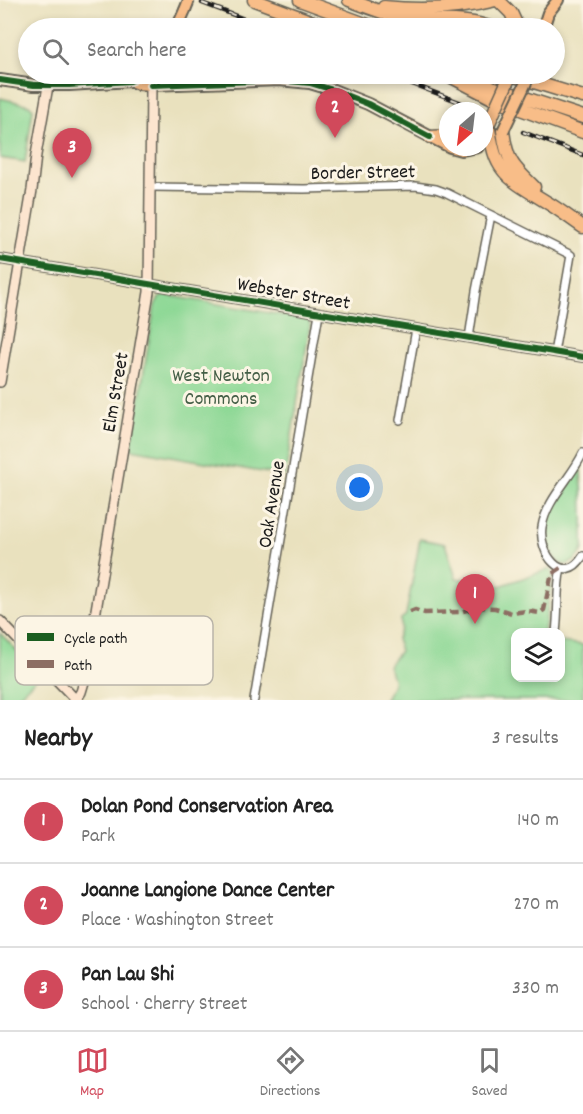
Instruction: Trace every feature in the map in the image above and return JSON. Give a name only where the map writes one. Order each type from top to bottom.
[{"type":"highway","points":[[254,0],[302,18]]},
{"type":"highway","points":[[300,0],[349,18]]},
{"type":"highway","points":[[353,2],[415,9],[468,6],[497,0],[513,18]]},
{"type":"highway","points":[[353,2],[404,18]]},
{"type":"highway","points":[[466,84],[496,100],[583,132]]},
{"type":"highway","points":[[479,84],[583,117]]},
{"type":"highway","points":[[493,111],[505,84]]},
{"type":"highway","points":[[542,84],[583,97]]},
{"type":"highway","points":[[503,131],[507,152],[513,166],[549,203]]},
{"type":"highway","points":[[430,137],[439,136]]},
{"type":"highway","points":[[493,152],[507,175],[583,227]]},
{"type":"main road","points":[[546,18],[558,0]]},
{"type":"main road","points":[[0,80],[18,82]]},
{"type":"main road","points":[[32,84],[48,86],[81,84]]},
{"type":"main road","points":[[138,84],[177,84]]},
{"type":"main road","points":[[313,84],[368,104],[439,142]]},
{"type":"main road","points":[[493,138],[503,131],[525,84]]},
{"type":"street","name":"Elm Street","points":[[95,616],[147,308],[151,85]]},
{"type":"street","points":[[0,382],[48,86]]},
{"type":"street","name":"Border Street","points":[[150,187],[304,189],[415,186],[447,193],[571,255],[554,353]]},
{"type":"street","points":[[469,338],[491,215]]},
{"type":"street","name":"Webster Street","points":[[0,259],[583,357]]},
{"type":"street","name":"Oak Avenue","points":[[254,700],[318,313]]},
{"type":"street","points":[[400,420],[416,329]]},
{"type":"street","points":[[583,453],[550,506],[542,527],[545,551],[561,568],[574,566],[583,556]]},
{"type":"street","points":[[556,628],[557,591],[561,568]]},
{"type":"street","points":[[0,621],[15,637]]},
{"type":"street","points":[[62,685],[76,700]]},
{"type":"street","name":"Elm Street","points":[[76,700],[83,685]]},
{"type":"green space","points":[[0,98],[29,105],[33,109],[25,162],[0,158]]},
{"type":"green space","name":"West Newton Commons","points":[[165,295],[309,321],[285,476],[131,449],[155,305],[159,298]]},
{"type":"green space","points":[[580,467],[583,499],[583,549],[579,556],[570,563],[563,564],[557,561],[552,554],[547,526],[555,505]]},
{"type":"green space","points":[[420,539],[445,544],[456,578],[500,586],[549,569],[553,572],[545,628],[511,628],[511,682],[565,682],[565,643],[583,645],[583,700],[384,700],[393,683],[388,666],[400,651],[397,639],[401,619],[406,615]]},
{"type":"green space","points":[[0,633],[15,649],[15,685],[30,685],[14,700],[0,700]]},
{"type":"railway","points":[[202,3],[242,18]]},
{"type":"railway","points":[[412,84],[459,102]]},
{"type":"railway","points":[[523,132],[583,155]]},
{"type":"marked path","points":[[410,612],[415,610],[425,613],[460,612],[479,607],[495,608],[512,613],[527,611],[540,613],[544,610],[551,577],[561,568]]},
{"type":"cycle path","points":[[0,80],[18,83]]},
{"type":"cycle path","points":[[27,84],[84,84]]},
{"type":"cycle path","points":[[151,85],[177,84]]},
{"type":"cycle path","points":[[313,84],[368,104],[430,137]]},
{"type":"cycle path","points":[[0,259],[583,357]]},
{"type":"place","name":"Joanne Langione Dance Center","points":[[335,138]]},
{"type":"place","name":"Pan Lau Shi","points":[[72,178]]},
{"type":"place","name":"Dolan Pond Conservation Area","points":[[475,624]]}]
